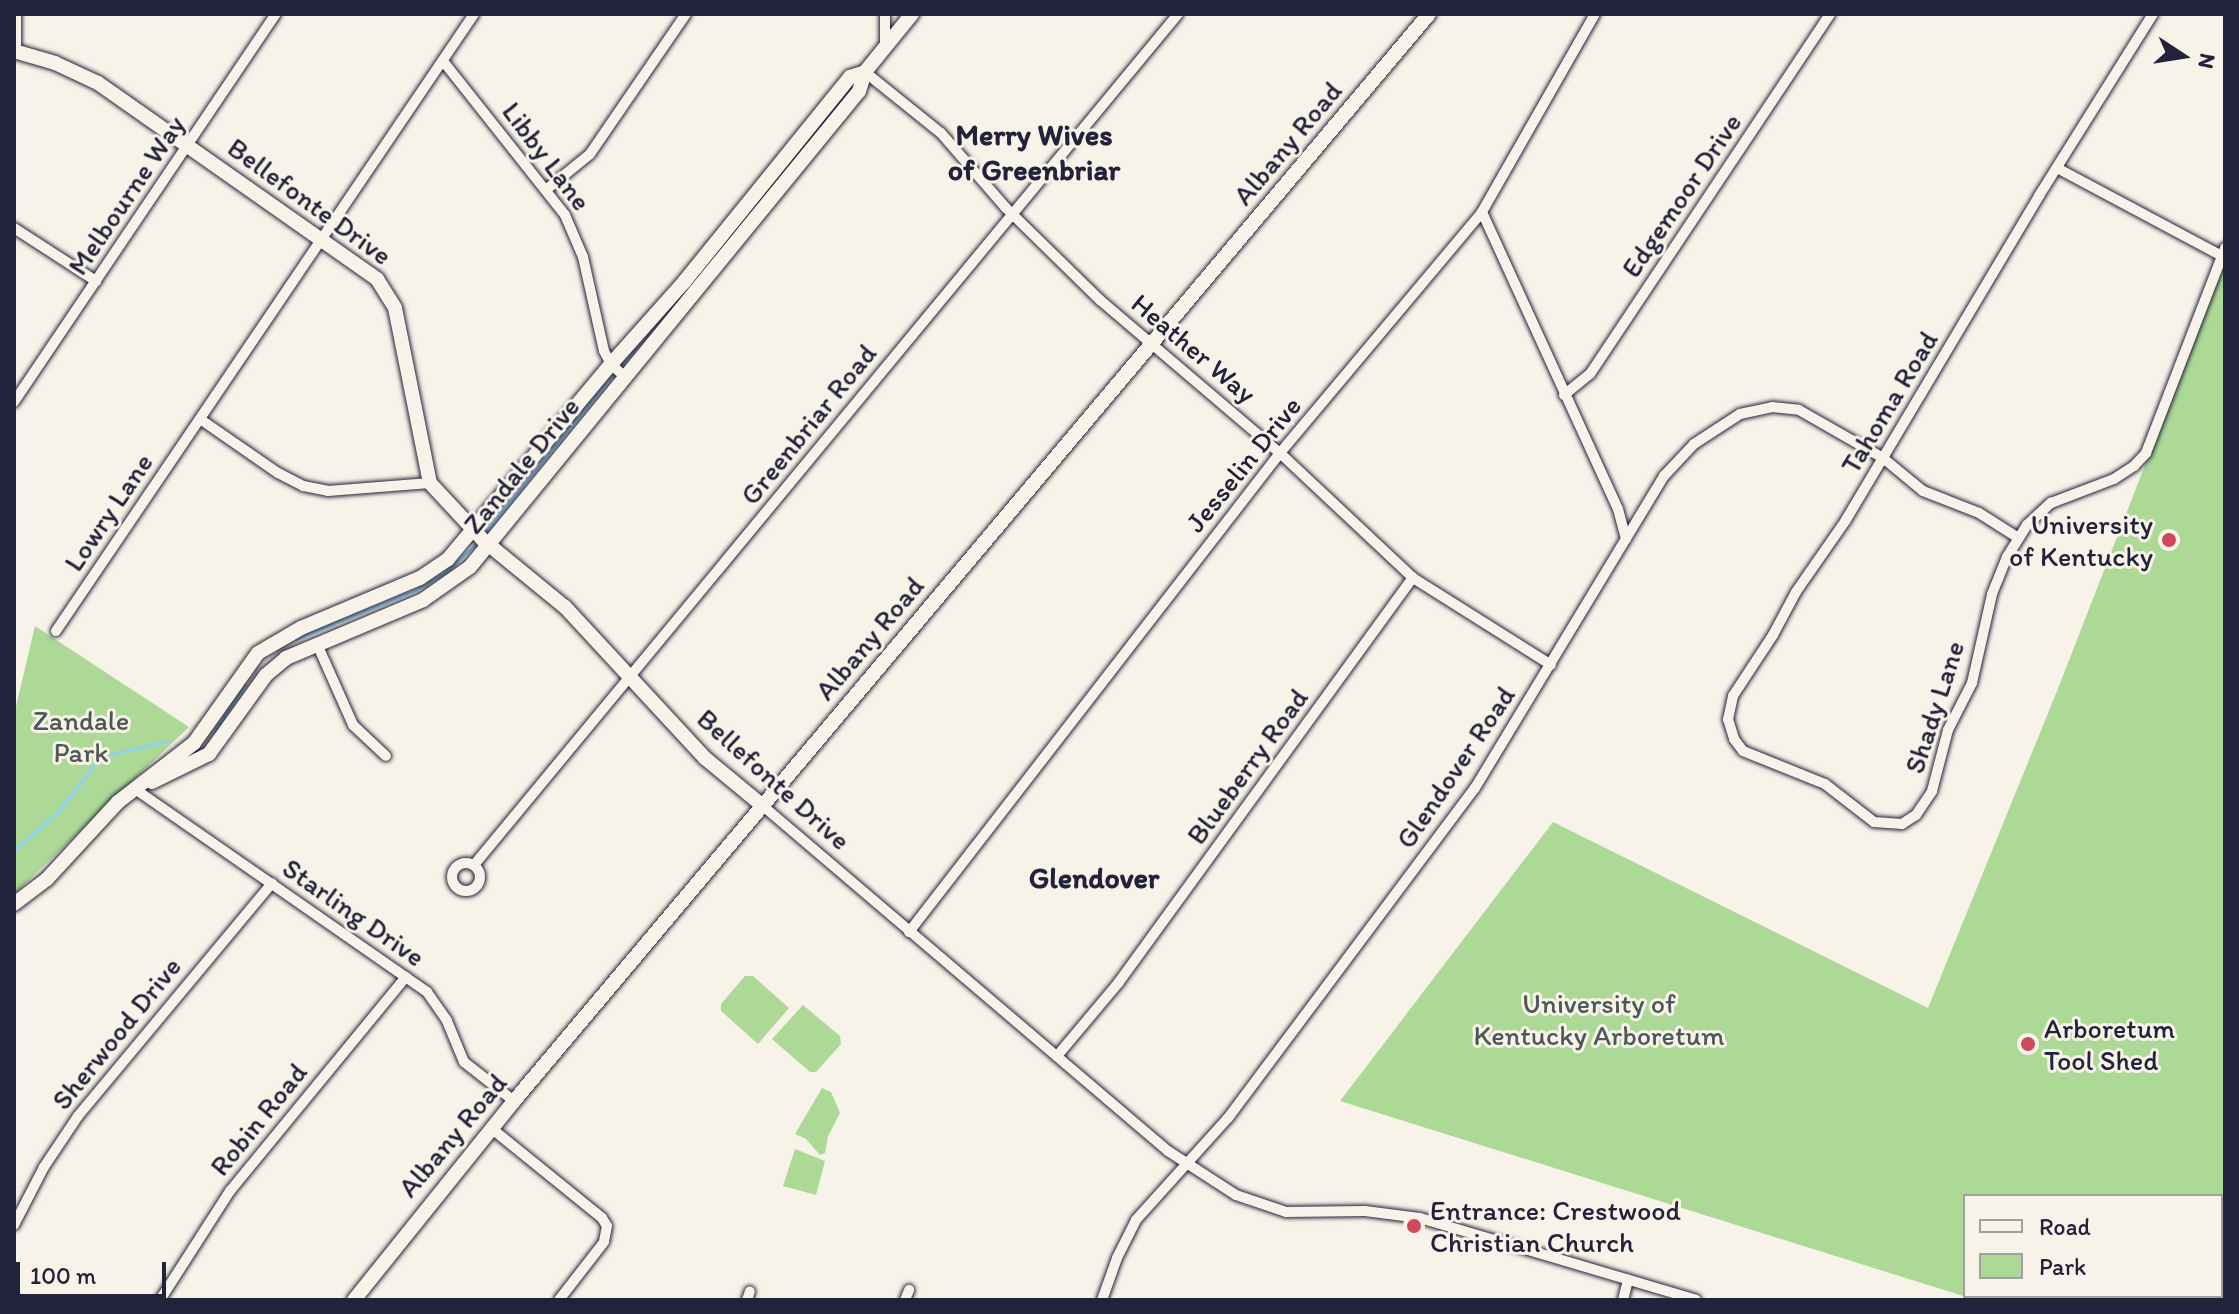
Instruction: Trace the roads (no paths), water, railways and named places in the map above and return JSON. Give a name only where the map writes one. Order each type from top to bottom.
[{"type":"street","points":[[15,51],[16,14]]},
{"type":"street","name":"Melbourne Way","points":[[14,402],[276,14]]},
{"type":"street","name":"Lowry Lane","points":[[56,631],[474,14]]},
{"type":"street","points":[[547,189],[590,154],[686,14]]},
{"type":"street","points":[[885,14],[885,48]]},
{"type":"street","name":"Zandale Drive","points":[[135,789],[209,754],[272,667],[435,593],[470,567],[859,91],[865,72],[912,14]]},
{"type":"street","name":"Greenbriar Road","points":[[474,865],[1178,14]]},
{"type":"street","name":"Albany Road","points":[[354,1300],[491,1128],[1429,14]]},
{"type":"street","name":"Jesselin Drive","points":[[909,932],[1280,453],[1482,212],[1595,14]]},
{"type":"street","name":"Edgemoor Drive","points":[[1564,395],[1590,374],[1830,14]]},
{"type":"street","name":"Tahoma Road","points":[[1813,778],[1743,751],[1730,729],[1729,708],[1796,592],[1846,520],[2153,14]]},
{"type":"street","name":"Bellefonte Drive","points":[[15,51],[64,66],[98,83],[367,269],[390,297],[430,483],[490,546],[558,600],[705,758],[1187,1165],[1236,1195],[1265,1207],[1306,1213],[1365,1211],[1420,1218],[1696,1300]]},
{"type":"street","name":"Libby Lane","points":[[443,61],[547,189],[578,242],[604,351],[611,364],[626,378]]},
{"type":"street","name":"Zandale Drive","points":[[14,904],[47,879],[104,816],[194,743],[248,663],[274,641],[420,578],[448,559],[476,530],[611,364],[684,282],[850,77],[865,72]]},
{"type":"street","name":"Heather Way","points":[[865,72],[941,133],[1013,213],[1100,300],[1280,453],[1413,578],[1551,665]]},
{"type":"street","points":[[2057,168],[2223,252]]},
{"type":"street","points":[[1482,212],[1618,509],[1625,541]]},
{"type":"street","points":[[14,228],[96,281]]},
{"type":"street","name":"Shady Lane","points":[[1813,778],[1880,824],[1902,824],[1922,808],[1932,791],[1948,730],[1972,683],[1992,594],[2017,537],[2051,503],[2114,479],[2134,466],[2146,453],[2223,252]]},
{"type":"street","name":"Glendover Road","points":[[1102,1300],[1128,1232],[1159,1192],[1228,1118],[1475,788],[1672,465],[1694,444],[1740,414],[1772,407],[1799,410],[1883,458],[1923,491],[1979,513],[2017,537]]},
{"type":"street","points":[[200,419],[278,473],[303,486],[328,491],[430,483]]},
{"type":"street","name":"Blueberry Road","points":[[1057,1056],[1128,971],[1413,578]]},
{"type":"street","points":[[317,644],[353,725],[386,756]]},
{"type":"street","name":"Starling Drive","points":[[135,789],[406,977],[436,1002],[464,1062],[514,1101]]},
{"type":"street","name":"Sherwood Drive","points":[[14,1225],[44,1167],[78,1116],[272,883]]},
{"type":"street","name":"Robin Road","points":[[160,1300],[205,1226],[246,1169],[406,977]]},
{"type":"street","points":[[491,1128],[602,1218],[607,1226],[604,1242],[559,1300]]},
{"type":"street","points":[[1623,1300],[1628,1280]]},
{"type":"waterway","points":[[816,130],[854,84]]},
{"type":"waterway","points":[[622,363],[634,348]]},
{"type":"waterway","points":[[487,530],[611,375]]},
{"type":"waterway","points":[[296,639],[415,590],[443,574],[475,545]]},
{"type":"waterway","points":[[215,730],[244,685]]},
{"type":"waterway","points":[[14,850],[57,813],[101,756],[168,741]]},
{"type":"place","name":"University of Kentucky","points":[[2169,540]]},
{"type":"place","name":"Arboretum Tool Shed","points":[[2028,1044]]},
{"type":"place","name":"Entrance: Crestwood Christian Church","points":[[1414,1226]]},
{"type":"district","name":"Merry Wives of Greenbriar","points":[[1034,152]]},
{"type":"district","name":"Glendover","points":[[1094,878]]},
{"type":"park label","name":"Zandale Park","points":[[81,736]]},
{"type":"park label","name":"University of Kentucky Arboretum","points":[[1599,1019]]}]
